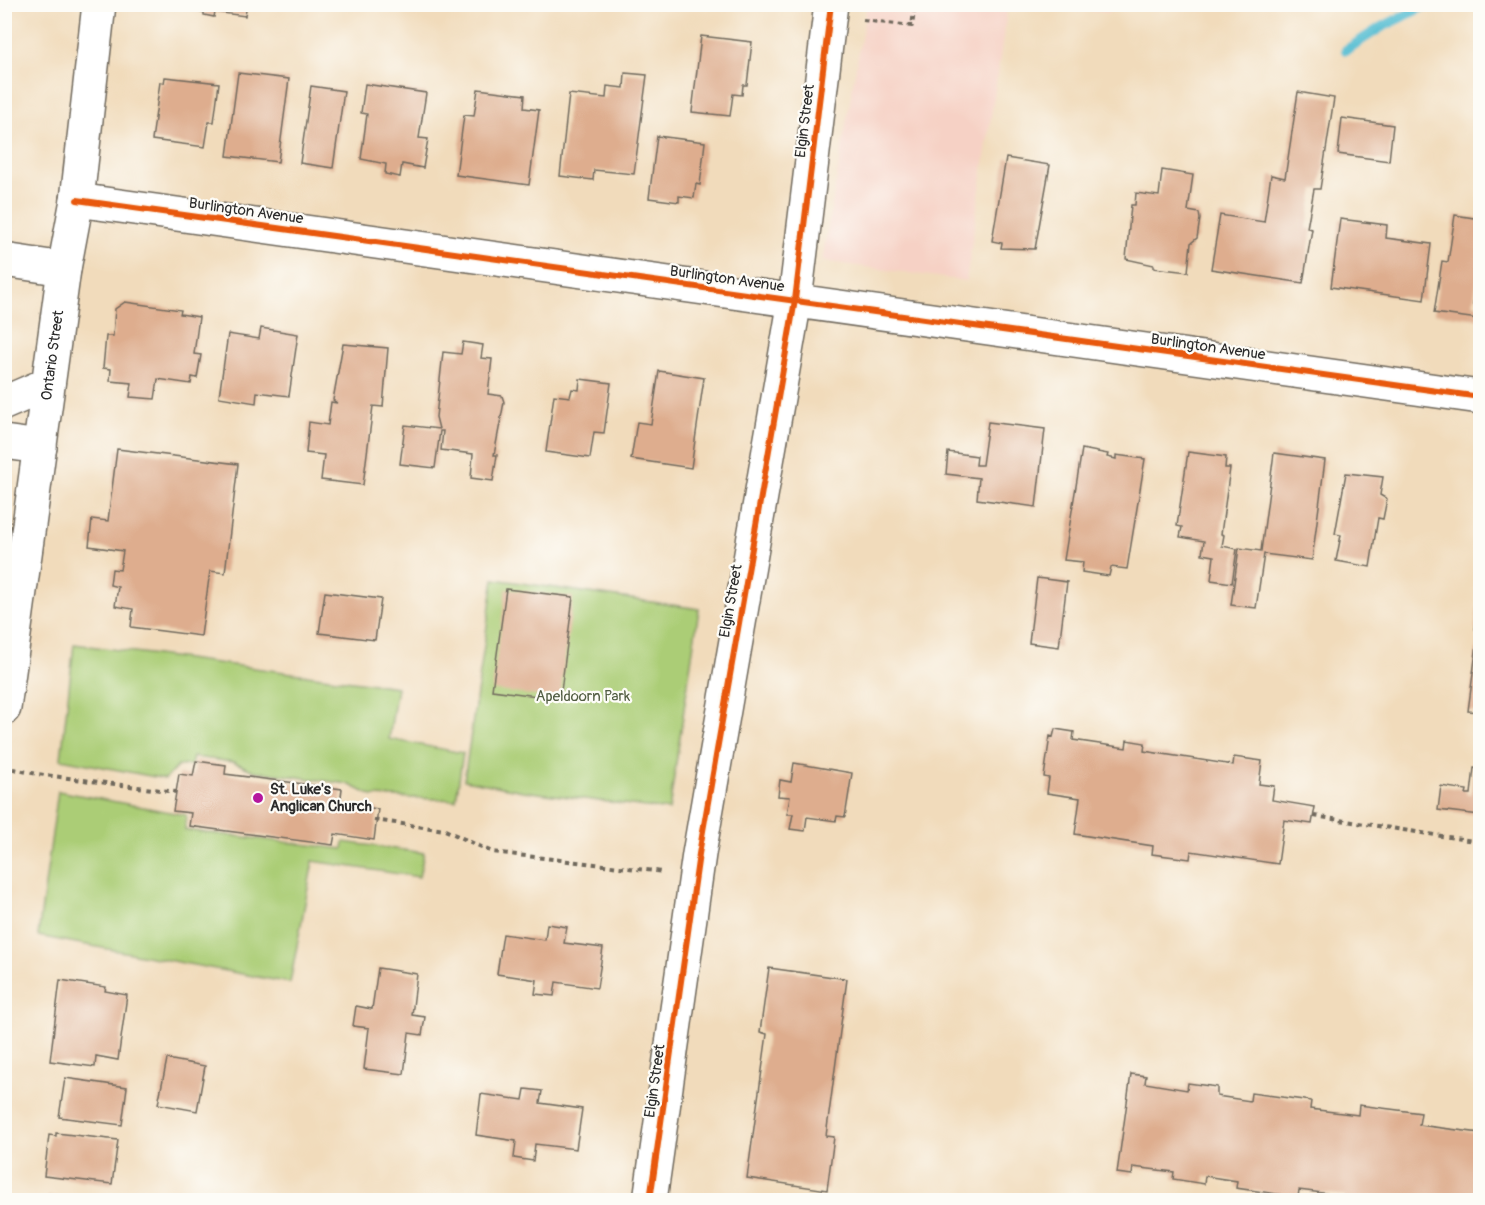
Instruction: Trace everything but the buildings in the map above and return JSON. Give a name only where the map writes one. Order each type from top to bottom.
[{"type":"street","name":"Ontario Street","points":[[4,708],[15,552],[40,447],[64,269],[77,200],[99,4]]},
{"type":"street","name":"Elgin Street","points":[[650,1200],[701,842],[795,300],[830,10]]},
{"type":"street","name":"Burlington Avenue","points":[[77,200],[1480,397]]},
{"type":"street","points":[[4,260],[64,269]]},
{"type":"street","points":[[4,403],[48,384]]},
{"type":"street","points":[[4,442],[40,447]]},
{"type":"path","points":[[830,10],[912,26],[915,4]]},
{"type":"path","points":[[4,767],[37,774],[176,792]]},
{"type":"path","points":[[1314,816],[1480,842]]},
{"type":"path","points":[[374,820],[445,830],[492,852],[697,876]]},
{"type":"shaded area","points":[[1111,4],[1110,13],[1038,5]]},
{"type":"shaded area","points":[[867,5],[1008,5],[966,281],[822,261]]},
{"type":"green space","name":"Apeldoorn Park","points":[[494,579],[699,609],[669,810],[523,791],[464,780]]},
{"type":"green space","points":[[74,644],[397,687],[389,739],[463,753],[456,800],[372,796],[348,784],[254,771],[234,762],[193,757],[191,765],[178,766],[165,779],[61,759]]},
{"type":"green space","points":[[58,791],[186,815],[185,830],[343,849],[344,842],[424,853],[419,877],[313,861],[290,983],[38,936]]},
{"type":"waterway","points":[[1346,50],[1380,28],[1428,4]]},
{"type":"cycle path","points":[[650,1200],[699,854],[795,300],[831,4]]},
{"type":"cycle path","points":[[77,200],[1480,397]]},
{"type":"place","name":"St. Luke's Anglican Church","points":[[258,798]]}]
